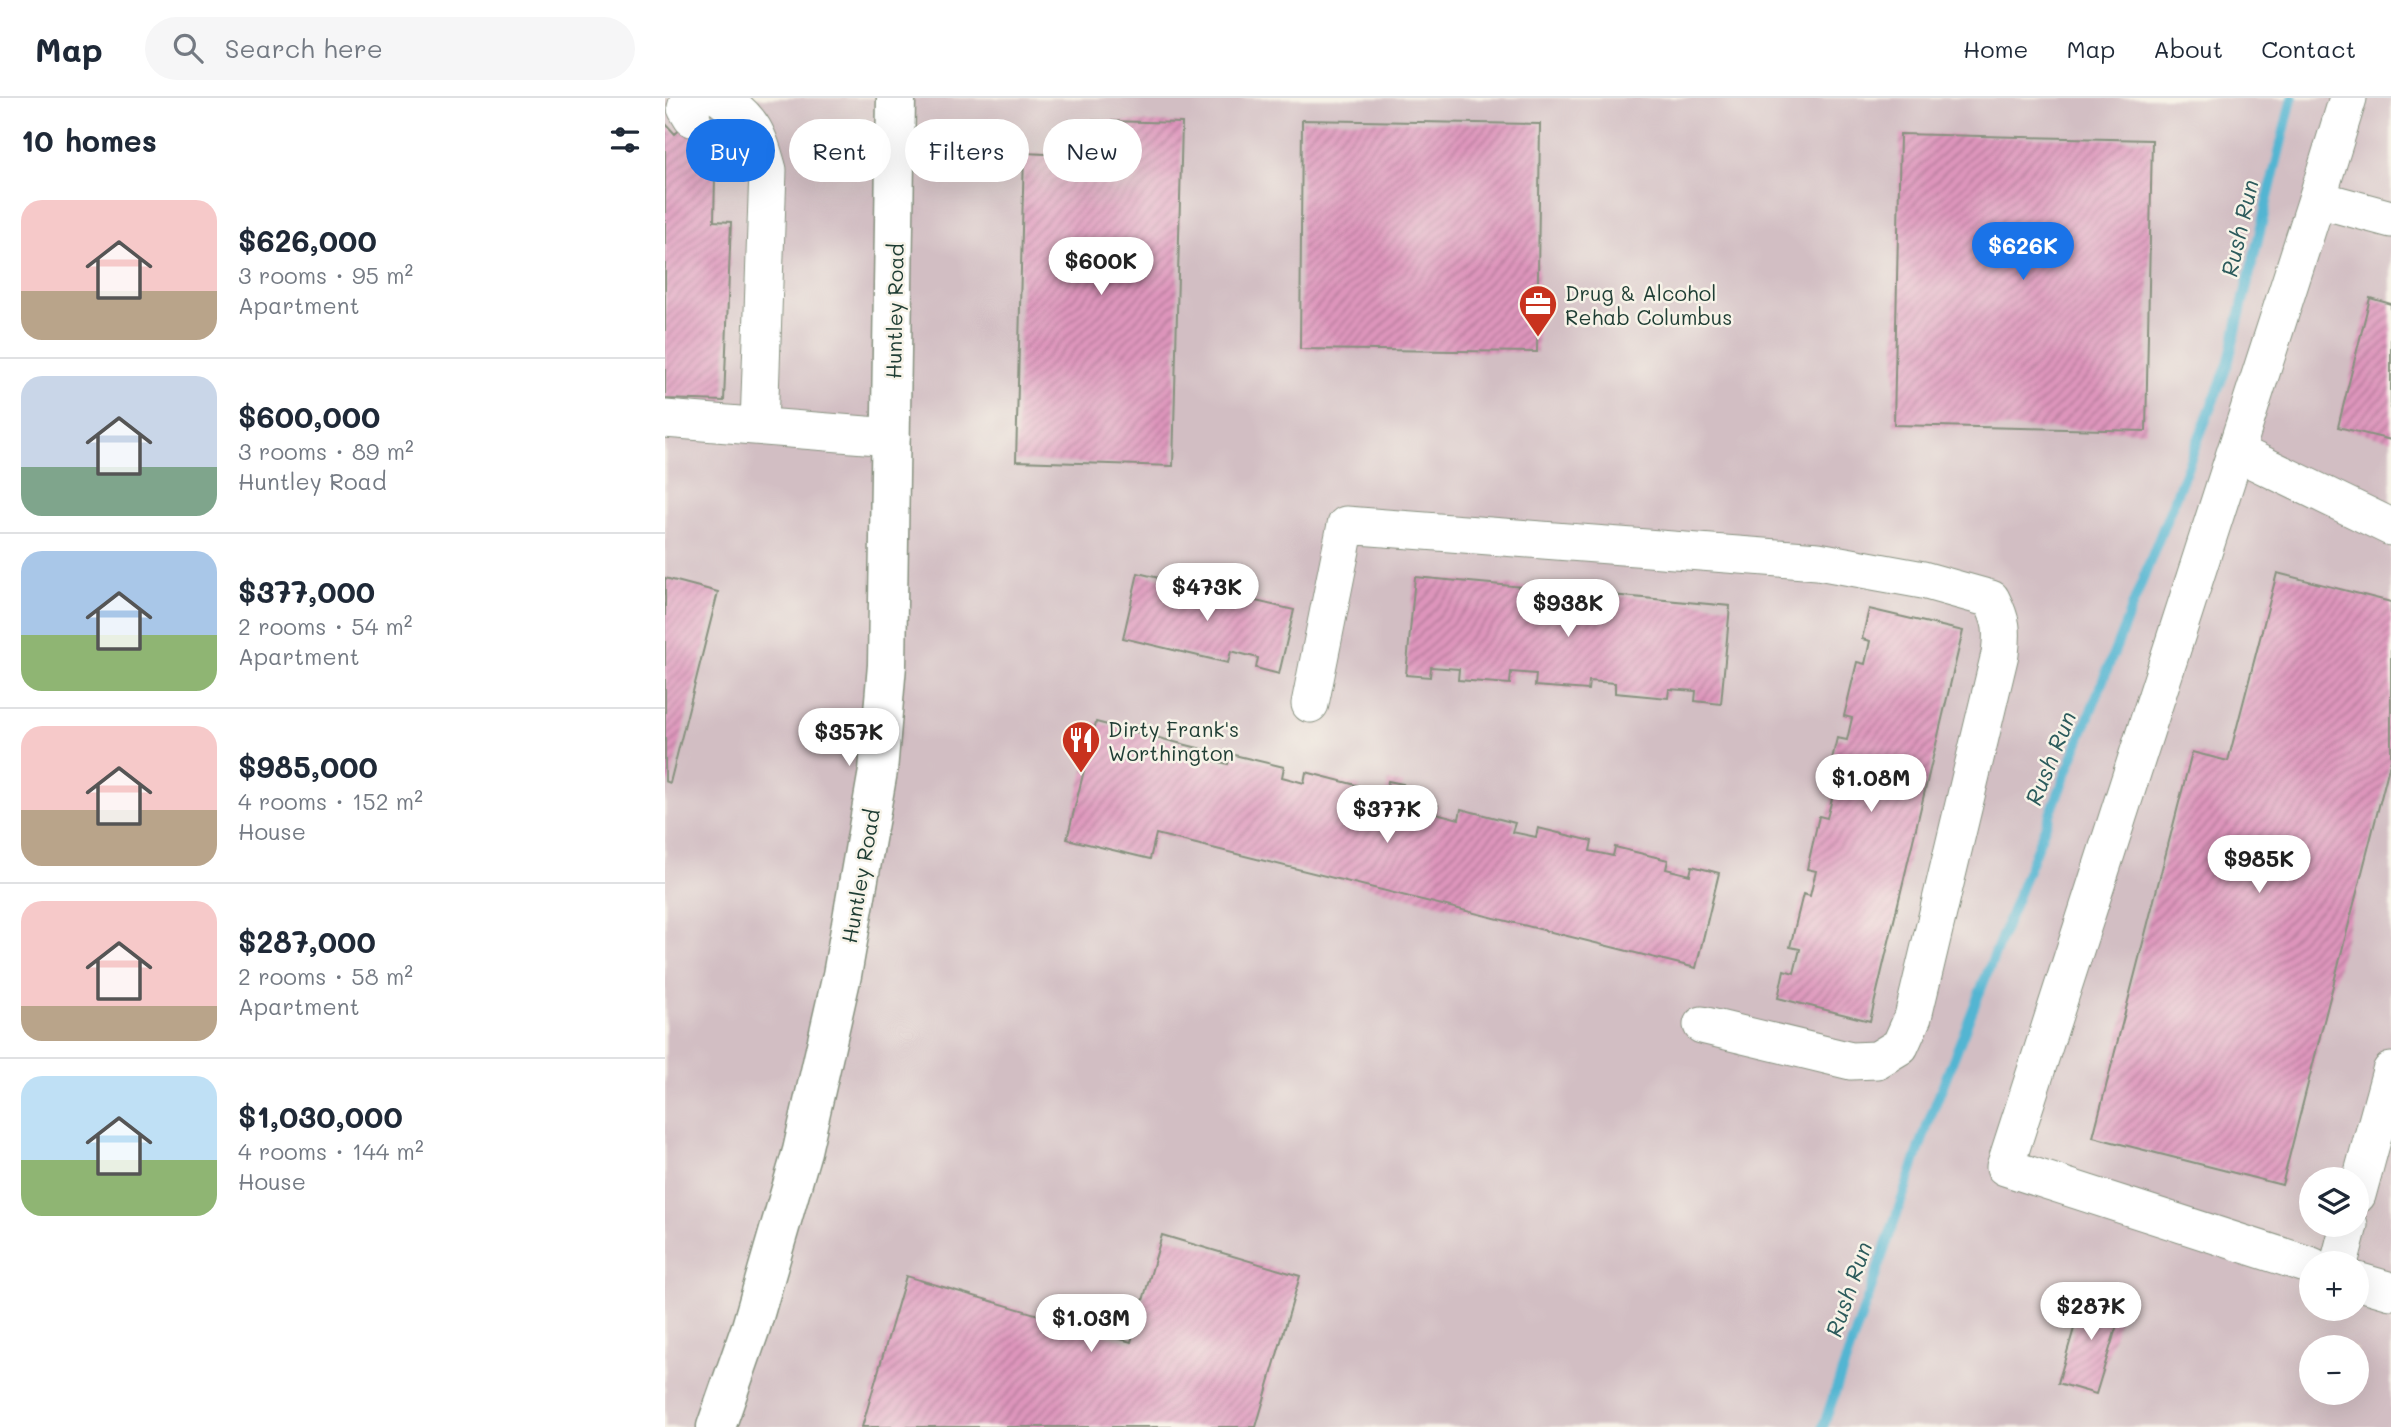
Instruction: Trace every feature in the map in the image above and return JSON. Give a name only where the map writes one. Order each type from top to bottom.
[{"type":"main road","name":"Huntley Road","points":[[716,1427],[751,1327],[802,1151],[842,975],[879,771],[887,665],[896,98]]},
{"type":"lane","points":[[721,98],[742,112],[747,119]]},
{"type":"lane","points":[[2299,1262],[2005,1167],[2348,98]]},
{"type":"lane","points":[[759,425],[768,182]]},
{"type":"lane","points":[[2317,199],[2391,219]]},
{"type":"lane","points":[[665,419],[891,437]]},
{"type":"lane","points":[[2236,452],[2391,527]]},
{"type":"lane","points":[[1310,704],[1346,525],[1818,561],[1923,580],[1991,599],[2003,629],[2000,654],[1913,1017],[1900,1045],[1877,1060],[1851,1061],[1702,1025]]},
{"type":"lane","points":[[2365,1167],[2391,1071]]},
{"type":"lane","points":[[2369,1284],[2391,1292]]},
{"type":"shaded area","points":[[665,98],[2391,98],[2391,1427],[665,1427]]},
{"type":"building","points":[[702,110],[710,119],[692,119]]},
{"type":"building","points":[[1302,120],[1540,124],[1537,352],[1300,349]]},
{"type":"building","points":[[1142,122],[1182,123],[1173,466],[1016,461],[1023,182],[1029,182],[1029,153],[1043,154],[1043,182],[1142,182]]},
{"type":"building","points":[[665,123],[675,134],[686,124],[686,182],[715,182],[714,221],[731,222],[724,401],[665,399]]},
{"type":"building","points":[[1900,134],[2152,140],[2146,431],[1894,425]]},
{"type":"building","points":[[2370,298],[2391,304],[2391,440],[2338,427]]},
{"type":"building","points":[[1138,573],[1294,610],[1279,674],[1256,668],[1258,658],[1231,651],[1228,663],[1123,638]]},
{"type":"building","points":[[2277,573],[2391,602],[2391,759],[2282,1185],[2093,1137],[2192,752],[2228,761]]},
{"type":"building","points":[[1415,577],[1730,606],[1721,704],[1695,701],[1696,691],[1669,689],[1668,698],[1615,693],[1615,683],[1589,681],[1588,690],[1535,686],[1536,674],[1511,672],[1510,684],[1458,680],[1459,669],[1431,667],[1430,677],[1406,675]]},
{"type":"building","points":[[665,578],[718,592],[670,783],[665,781]]},
{"type":"building","points":[[1869,609],[1963,631],[1870,1021],[1778,998],[1784,970],[1794,973],[1800,949],[1790,947],[1803,894],[1810,896],[1816,871],[1807,869],[1819,816],[1827,818],[1833,795],[1824,793],[1837,738],[1847,740],[1852,718],[1844,716],[1857,662],[1865,664],[1870,641],[1862,639]]},
{"type":"building","points":[[1096,722],[1206,750],[1204,758],[1228,764],[1230,754],[1284,767],[1282,777],[1304,783],[1306,772],[1360,786],[1358,794],[1384,801],[1388,781],[1403,784],[1400,796],[1438,805],[1436,813],[1459,819],[1461,809],[1515,823],[1512,832],[1536,837],[1538,828],[1592,841],[1590,851],[1613,856],[1615,847],[1668,860],[1666,869],[1690,875],[1692,866],[1719,873],[1696,968],[1156,834],[1150,859],[1067,839]]},
{"type":"building","points":[[1162,1235],[1300,1276],[1256,1427],[862,1427],[906,1276],[1131,1342]]},
{"type":"building","points":[[2085,1291],[2124,1302],[2096,1394],[2058,1383]]},
{"type":"waterway","name":"Rush Run","points":[[1823,1427],[1930,1118],[2228,364],[2292,98]]},
{"type":"place","name":"Drug & Alcohol Rehab Columbus","points":[[1538,338]]},
{"type":"place","name":"Dirty Frank's Worthington","points":[[1081,774]]}]
